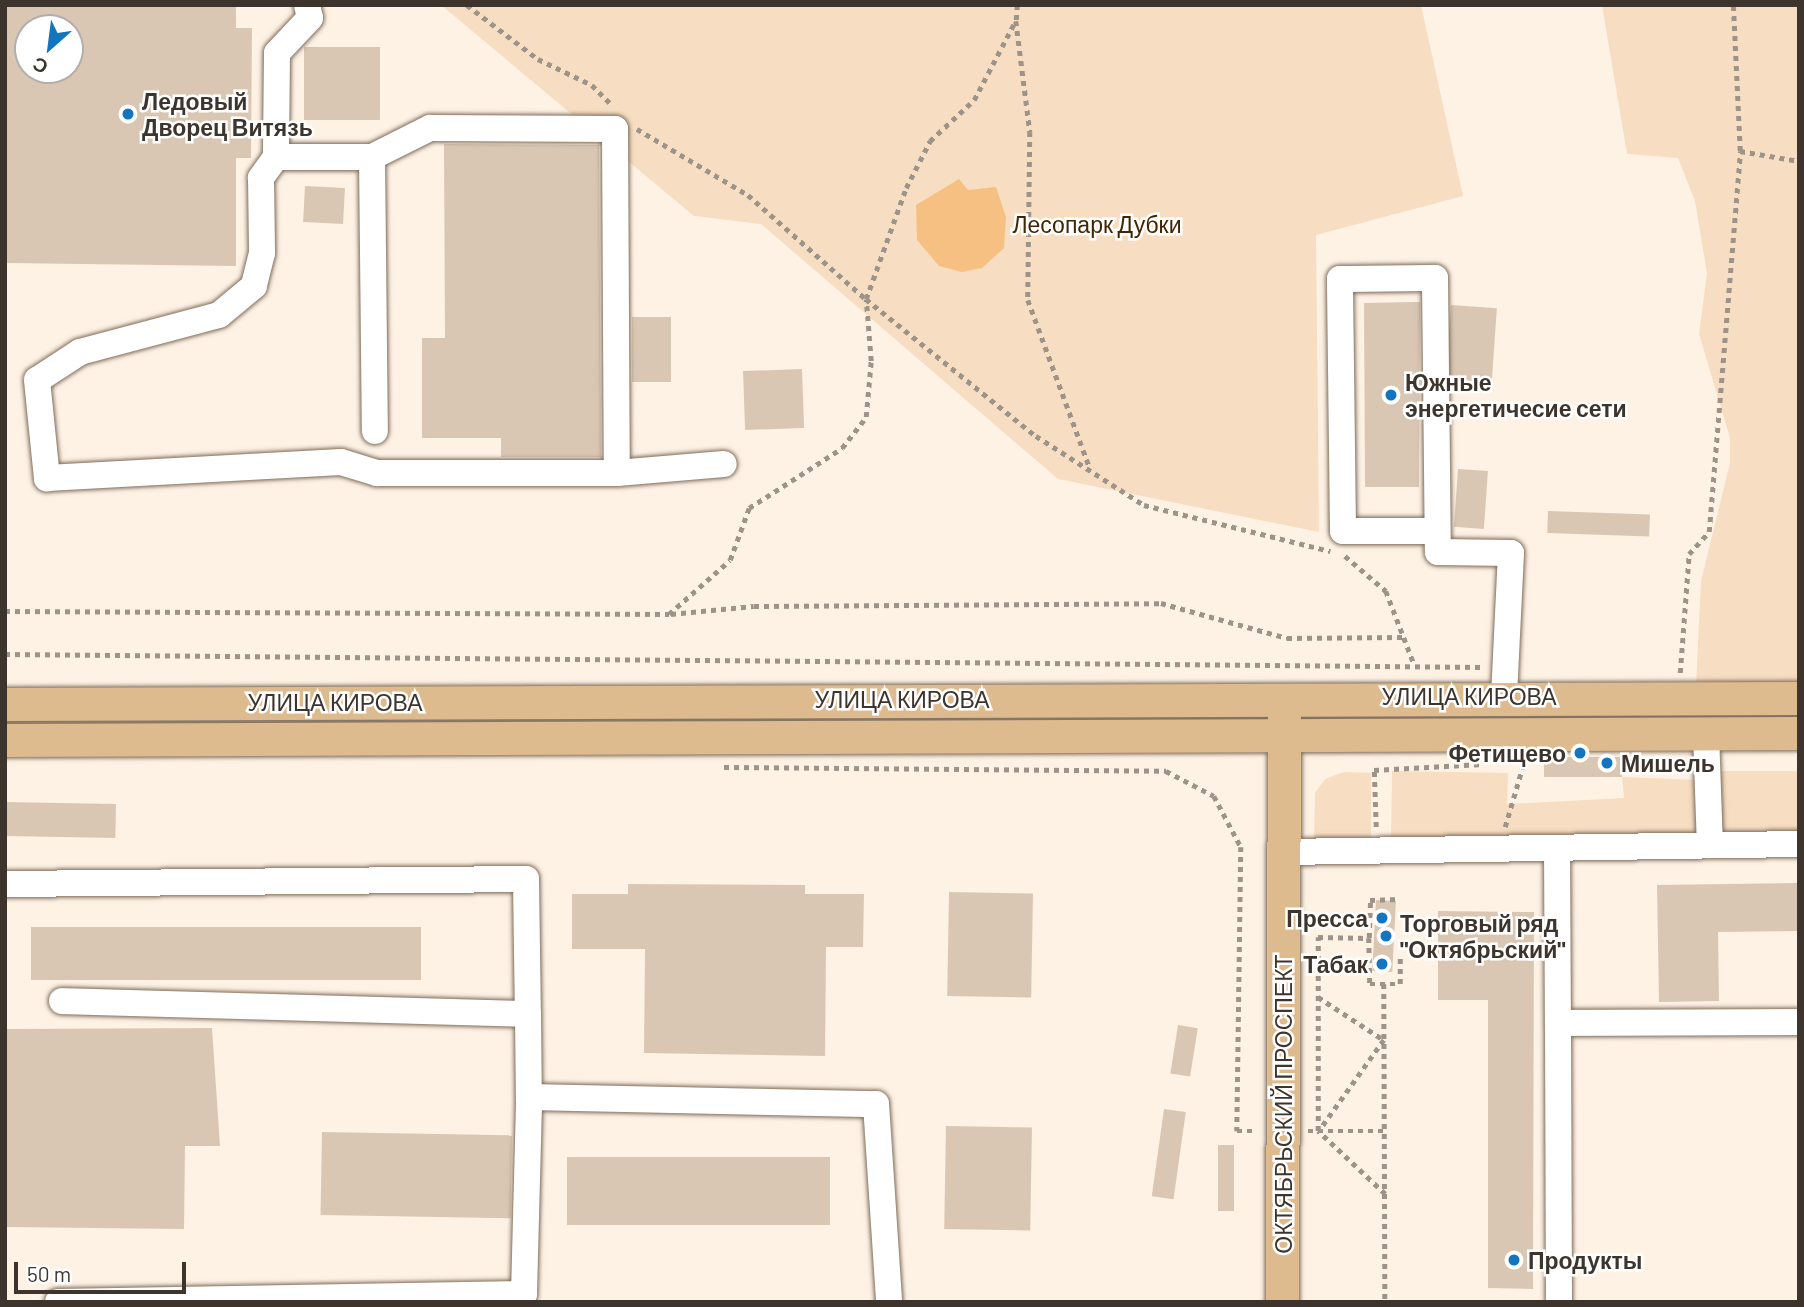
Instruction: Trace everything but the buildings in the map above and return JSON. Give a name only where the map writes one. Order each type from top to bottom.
[{"type":"main road","name":"УЛИЦА КИРОВА","points":[[5,704],[1284,697],[1505,682],[1678,695],[1799,698]]},
{"type":"main road","name":"ОКТЯБРЬСКИЙ ПРОСПЕКТ","points":[[1282,1302],[1284,697]]},
{"type":"main road","name":"УЛИЦА КИРОВА","points":[[5,740],[1284,732],[1799,733]]},
{"type":"street","points":[[307,5],[310,18],[277,53],[276,157],[261,178],[262,253],[254,286],[219,315],[80,352],[37,380],[47,478],[341,462],[377,473],[617,473],[724,464]]},
{"type":"street","points":[[276,157],[372,157],[430,128],[615,129],[617,473]]},
{"type":"street","points":[[372,157],[375,431]]},
{"type":"street","points":[[1437,531],[1343,531],[1340,279],[1435,278],[1437,531],[1437,552],[1511,553],[1505,682]]},
{"type":"street","points":[[1706,733],[1710,845]]},
{"type":"street","points":[[1284,852],[1799,844]]},
{"type":"street","points":[[1557,848],[1559,1302]]},
{"type":"street","points":[[5,884],[526,878],[529,1108]]},
{"type":"street","points":[[61,1001],[528,1014]]},
{"type":"street","points":[[1558,1023],[1799,1022]]},
{"type":"street","points":[[58,1302],[524,1294],[529,1097],[876,1104],[889,1302]]},
{"type":"path","points":[[467,5],[538,60],[592,85],[617,111]]},
{"type":"path","points":[[1678,695],[1689,554],[1709,532],[1741,151],[1733,5]]},
{"type":"path","points":[[1016,20],[1030,132],[1028,300],[1089,467]]},
{"type":"path","points":[[626,119],[748,195],[866,299],[1036,436],[1089,467],[1144,505],[1343,554],[1385,591],[1414,664]]},
{"type":"path","points":[[1741,151],[1799,161]]},
{"type":"path","points":[[669,614],[754,606],[1161,603],[1287,638],[1403,637]]},
{"type":"path","points":[[5,654],[1414,664],[1505,682]]},
{"type":"path","points":[[1499,848],[1527,753],[1513,756]]},
{"type":"path","points":[[1376,850],[1374,769],[1486,763]]},
{"type":"path","points":[[718,767],[1166,771],[1214,796],[1241,847],[1237,1131]]},
{"type":"path","points":[[1399,899],[1370,900],[1370,984],[1400,984],[1400,956]]},
{"type":"path","points":[[1369,938],[1318,937],[1318,1131],[1385,1194]]},
{"type":"path","points":[[1384,984],[1385,1302]]},
{"type":"path","points":[[1318,998],[1384,1040]]},
{"type":"path","points":[[1318,1131],[1384,1040]]},
{"type":"path","points":[[1283,1131],[1385,1131]]},
{"type":"green space","name":"Лесопарк Дубки","points":[[441,5],[1421,5],[1463,196],[1316,235],[1319,532],[1058,479],[761,224],[694,216]]},
{"type":"green space","points":[[1602,5],[1799,5],[1799,687],[1696,686],[1701,581],[1730,463],[1730,438],[1699,334],[1707,273],[1695,201],[1678,158],[1627,154]]},
{"type":"green space","points":[[1392,771],[1508,773],[1507,804],[1624,798],[1622,777],[1698,780],[1698,836],[1391,844]]},
{"type":"green space","points":[[1720,771],[1799,771],[1799,834],[1720,834]]},
{"type":"green space","points":[[1344,772],[1371,773],[1371,844],[1314,845],[1315,793],[1325,779]]},
{"type":"shaded area","points":[[959,179],[968,190],[996,187],[1006,217],[1004,248],[982,268],[962,272],[939,266],[917,240],[916,205]]},
{"type":"place","name":"Ледовый Дворец Витязь","points":[[128,114]]},
{"type":"place","name":"Южные энергетичесие сети","points":[[1391,395]]},
{"type":"place","name":"Фетищево","points":[[1580,753]]},
{"type":"place","name":"Мишель","points":[[1607,763]]},
{"type":"place","name":"Пресса","points":[[1382,918]]},
{"type":"place","name":"Торговый ряд \"Октябрьский\"","points":[[1386,936]]},
{"type":"place","name":"Табак","points":[[1382,964]]},
{"type":"place","name":"Продукты","points":[[1514,1260]]}]
